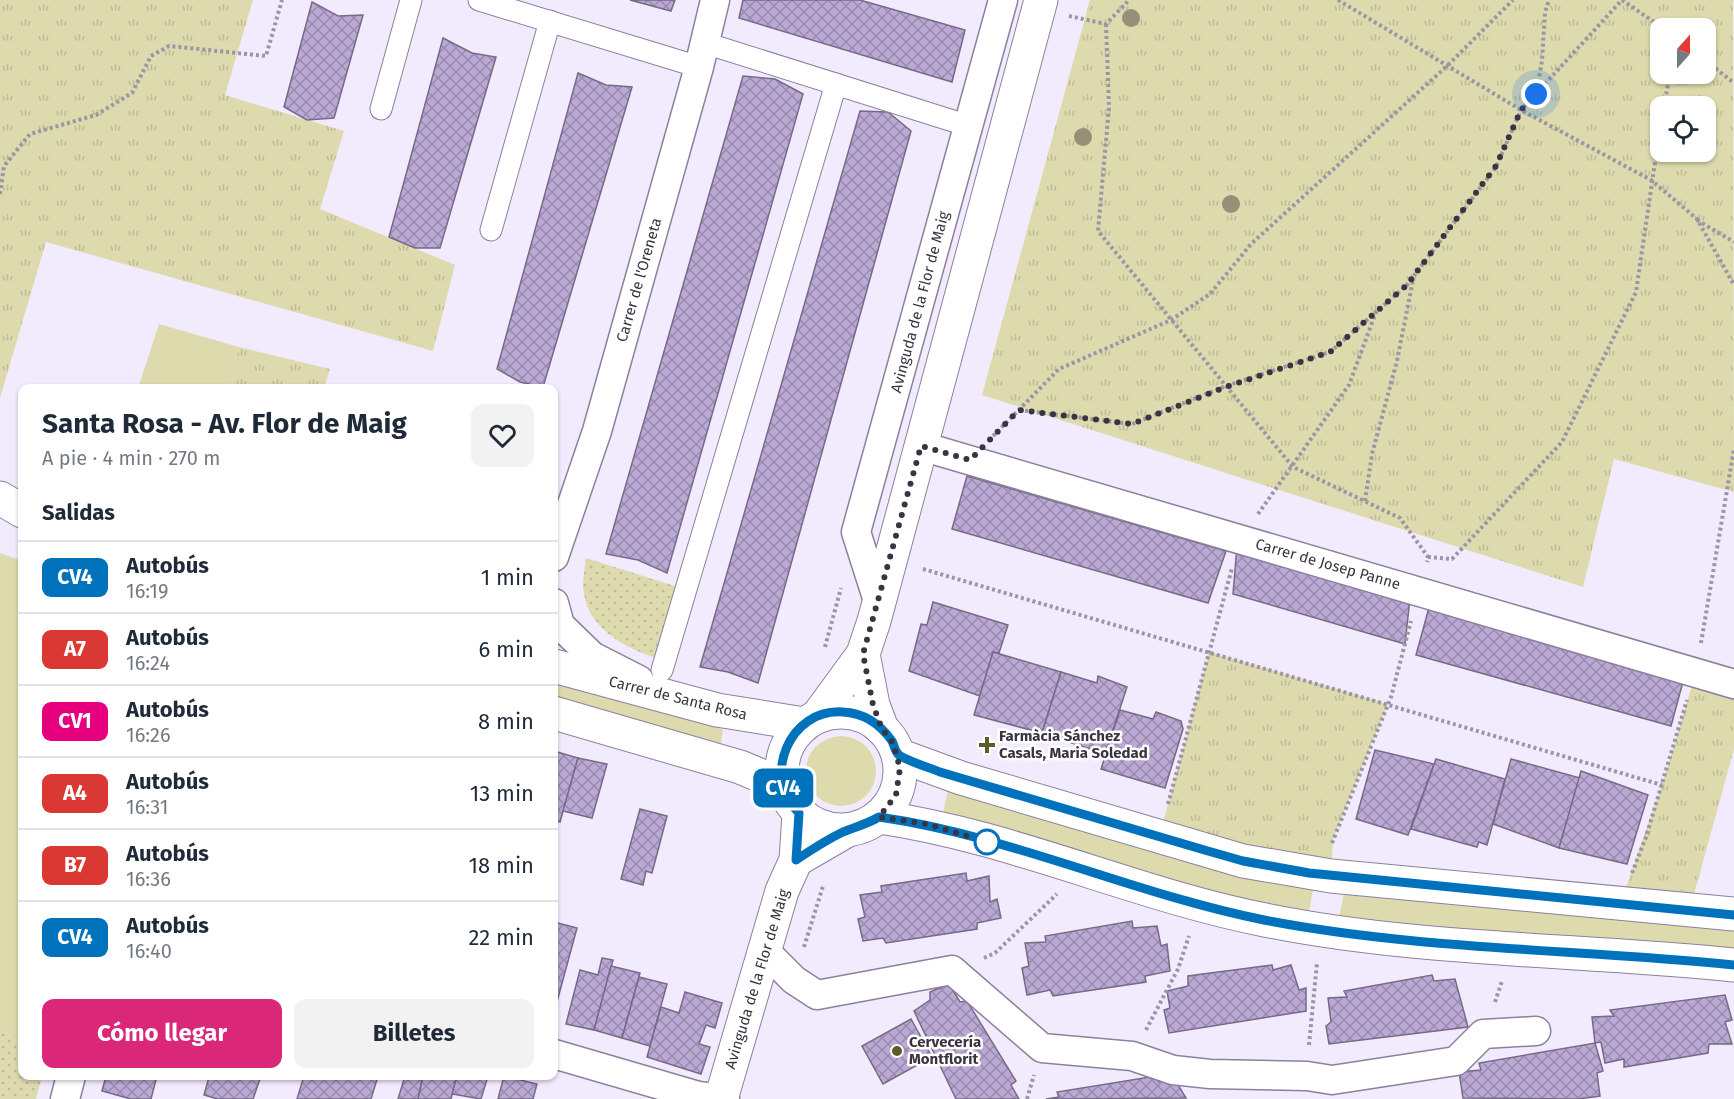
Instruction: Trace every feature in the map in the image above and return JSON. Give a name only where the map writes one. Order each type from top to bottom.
[{"type":"main road","points":[[846,831],[828,830],[812,823],[799,813],[792,806],[783,785],[780,766],[784,750],[792,735],[810,720],[863,654],[879,604],[1040,5]]},
{"type":"main road","points":[[0,489],[18,496]]},
{"type":"main road","points":[[0,498],[18,509]]},
{"type":"main road","points":[[796,860],[846,831],[864,826],[879,817],[896,795],[900,775],[890,742],[873,705],[863,654]]},
{"type":"main road","name":"Carrer de Santa Rosa","points":[[558,667],[685,702],[755,718],[810,720]]},
{"type":"main road","points":[[810,720],[840,711],[857,714],[890,742],[961,778],[1243,861],[1331,876],[1734,914]]},
{"type":"main road","points":[[558,714],[740,767],[783,785]]},
{"type":"main road","name":"Avinguda de la Flor de Maig","points":[[722,1099],[782,891],[796,860],[799,813]]},
{"type":"main road","points":[[879,817],[927,824],[1203,905],[1322,931],[1734,965]]},
{"type":"street","points":[[381,109],[411,0]]},
{"type":"street","points":[[479,0],[550,21],[836,84],[969,126]]},
{"type":"street","name":"Carrer de l'Oreneta","points":[[558,545],[597,431],[702,55],[715,0]]},
{"type":"street","name":"Avinguda de la Flor de Maig","points":[[879,604],[856,532],[1004,0]]},
{"type":"street","points":[[491,230],[550,21]]},
{"type":"street","points":[[662,670],[836,84]]},
{"type":"street","name":"Carrer de Josep Panne","points":[[921,446],[1734,684]]},
{"type":"street","points":[[558,618],[560,625],[592,656],[685,702]]},
{"type":"street","points":[[765,951],[794,980],[817,995],[952,970],[1042,1048],[1132,1056],[1173,1070],[1210,1074],[1306,1076],[1332,1080],[1456,1061],[1483,1034],[1536,1031]]},
{"type":"street","points":[[558,1055],[698,1096],[722,1099]]},
{"type":"street","points":[[64,1099],[70,1080]]},
{"type":"path","points":[[0,194],[4,166],[30,134],[96,115],[132,93],[151,56],[170,46],[266,56],[282,0]]},
{"type":"path","points":[[1129,0],[1106,24],[1109,107],[1098,231],[1293,467],[1400,518],[1428,557],[1452,559],[1562,442],[1636,292],[1654,162]]},
{"type":"path","points":[[1338,0],[1521,110],[1651,180],[1696,219],[1734,242]]},
{"type":"path","points":[[970,460],[1059,369],[1171,320],[1210,294],[1251,244],[1447,66],[1513,0]]},
{"type":"path","points":[[1536,94],[1542,61],[1545,12],[1549,0]]},
{"type":"path","points":[[1019,410],[1132,424],[1226,387],[1330,352],[1377,312],[1413,277],[1496,166],[1521,110],[1622,0],[1650,19]]},
{"type":"path","points":[[1040,5],[1106,24]]},
{"type":"path","points":[[1716,69],[1734,83]]},
{"type":"path","points":[[1696,219],[1734,285]]},
{"type":"path","points":[[1365,501],[1372,453],[1398,361],[1413,277]]},
{"type":"path","points":[[1159,837],[1239,538],[1293,467],[1349,385],[1377,312]]},
{"type":"path","points":[[1331,876],[1333,838],[1388,704],[1428,557]]},
{"type":"path","points":[[891,559],[1662,785]]},
{"type":"path","points":[[824,652],[842,587]]},
{"type":"path","points":[[952,970],[995,953],[1060,891],[1074,867]]},
{"type":"path","points":[[1132,1056],[1178,969],[1192,928]]},
{"type":"path","points":[[1483,1034],[1512,947]]},
{"type":"path","points":[[1306,1076],[1318,959]]},
{"type":"green space","points":[[0,0],[253,0],[225,95],[344,131],[320,209],[455,265],[433,351],[46,242],[0,398]]},
{"type":"green space","points":[[1090,0],[1733,0],[1734,492],[1614,459],[1583,587],[982,395]]},
{"type":"green space","points":[[159,324],[239,347],[229,384],[139,384]]},
{"type":"green space","points":[[239,347],[330,369],[325,384],[229,384]]},
{"type":"green space","points":[[0,553],[18,560],[18,1043],[0,1027]]},
{"type":"green space","points":[[586,558],[678,587],[657,658],[644,654],[608,634],[591,613],[585,600],[583,586]]},
{"type":"green space","points":[[1209,652],[1388,704],[1333,839],[1331,876],[1159,838]]},
{"type":"green space","points":[[1696,672],[1734,684],[1734,749],[1690,909],[1620,904],[1662,785]]},
{"type":"green space","points":[[558,680],[723,729],[719,756],[558,707]]},
{"type":"green space","points":[[841,736],[854,739],[866,746],[873,758],[876,771],[873,784],[866,796],[854,803],[841,806],[828,803],[816,796],[809,784],[806,771],[809,758],[816,746],[828,739]]},
{"type":"green space","points":[[948,790],[1313,889],[1308,917],[942,818]]},
{"type":"green space","points":[[1344,893],[1718,926],[1734,931],[1734,957],[1338,923]]},
{"type":"green space","points":[[0,1027],[18,1043],[18,1080],[41,1080],[36,1099],[0,1099]]},
{"type":"building","points":[[630,0],[675,0],[671,11]]},
{"type":"building","points":[[743,0],[860,0],[965,30],[952,82],[739,18]]},
{"type":"building","points":[[312,2],[338,16],[363,15],[334,118],[307,120],[284,107]]},
{"type":"building","points":[[443,38],[472,53],[496,57],[440,248],[415,248],[389,237]]},
{"type":"building","points":[[578,73],[606,85],[632,87],[544,384],[520,382],[497,369]]},
{"type":"building","points":[[743,76],[775,79],[803,94],[667,573],[638,560],[606,554]]},
{"type":"building","points":[[860,111],[888,112],[911,131],[758,683],[728,672],[700,667]]},
{"type":"building","points":[[967,476],[1226,551],[1208,603],[952,529]]},
{"type":"building","points":[[1237,546],[1410,598],[1405,644],[1233,594]]},
{"type":"building","points":[[933,602],[1008,625],[999,653],[993,652],[980,696],[909,671],[921,624],[927,625]]},
{"type":"building","points":[[1430,604],[1684,678],[1671,726],[1416,655]]},
{"type":"building","points":[[993,652],[1061,672],[1042,733],[974,715]]},
{"type":"building","points":[[1061,672],[1097,683],[1098,676],[1127,687],[1105,754],[1042,733]]},
{"type":"building","points":[[1120,710],[1153,719],[1156,712],[1181,721],[1183,729],[1165,788],[1101,769]]},
{"type":"building","points":[[1375,750],[1434,764],[1408,835],[1356,819]]},
{"type":"building","points":[[558,752],[578,758],[560,822],[558,821]]},
{"type":"building","points":[[578,758],[607,764],[592,818],[563,811]]},
{"type":"building","points":[[1436,759],[1505,779],[1487,845],[1479,842],[1477,847],[1411,829]]},
{"type":"building","points":[[1511,759],[1580,778],[1559,848],[1493,824]]},
{"type":"building","points":[[1581,771],[1648,795],[1627,864],[1559,848]]},
{"type":"building","points":[[640,809],[667,816],[652,873],[646,871],[643,885],[621,879]]},
{"type":"building","points":[[966,873],[967,881],[989,876],[990,902],[997,899],[1001,918],[977,923],[977,929],[886,943],[883,938],[863,941],[858,919],[865,917],[860,895],[882,892],[881,886]]},
{"type":"building","points":[[1132,921],[1133,928],[1157,926],[1161,946],[1167,944],[1170,971],[1145,976],[1146,982],[1053,996],[1050,990],[1027,995],[1022,968],[1029,966],[1025,943],[1046,942],[1045,936]]},
{"type":"building","points":[[558,923],[577,928],[558,998]]},
{"type":"building","points":[[602,958],[613,960],[594,1030],[566,1024],[580,970],[598,975]]},
{"type":"building","points":[[1272,965],[1273,970],[1291,965],[1299,990],[1306,988],[1306,1011],[1169,1033],[1164,1010],[1170,1008],[1167,991],[1188,986],[1188,976]]},
{"type":"building","points":[[611,966],[640,973],[622,1038],[594,1030]]},
{"type":"building","points":[[1432,975],[1434,981],[1455,979],[1468,1027],[1329,1044],[1326,1026],[1331,1022],[1328,998],[1347,997],[1344,991]]},
{"type":"building","points":[[639,977],[667,984],[650,1046],[622,1038]]},
{"type":"building","points":[[949,984],[960,1002],[967,1001],[1016,1081],[1011,1085],[1019,1099],[956,1099],[914,1011],[930,1000],[930,992]]},
{"type":"building","points":[[685,992],[722,1003],[715,1028],[706,1025],[699,1044],[710,1047],[701,1074],[647,1057],[661,1007],[679,1013]]},
{"type":"building","points":[[1725,995],[1732,1020],[1725,1022],[1732,1044],[1709,1044],[1708,1053],[1624,1067],[1624,1059],[1605,1063],[1601,1042],[1595,1043],[1592,1017],[1614,1016],[1610,1010]]},
{"type":"building","name":"Cervecería Montflorit","points":[[911,1019],[932,1057],[883,1084],[862,1046]]},
{"type":"building","points":[[1595,1043],[1603,1071],[1597,1073],[1600,1096],[1578,1099],[1463,1098],[1459,1072],[1481,1070],[1479,1063]]},
{"type":"building","points":[[1172,1075],[1186,1098],[1046,1099],[1059,1097],[1057,1092],[1156,1076],[1159,1082]]},
{"type":"building","points":[[105,1080],[156,1080],[151,1099],[131,1099],[102,1091]]},
{"type":"building","points":[[208,1080],[260,1080],[253,1099],[218,1099],[204,1095]]},
{"type":"building","points":[[303,1080],[377,1080],[371,1099],[297,1099]]},
{"type":"building","points":[[404,1080],[422,1080],[418,1099],[398,1099]]},
{"type":"building","points":[[422,1080],[456,1080],[451,1099],[418,1099]]},
{"type":"building","points":[[456,1080],[487,1080],[481,1099],[452,1094]]},
{"type":"building","points":[[503,1080],[520,1080],[537,1084],[533,1099],[498,1099]]},
{"type":"bus line","name":"CV4","points":[[1734,915],[1331,876],[1243,861],[940,772],[898,755],[893,743],[873,721],[857,714],[840,711],[817,717],[804,724],[792,735],[784,750],[780,766],[785,795],[799,813],[796,860],[823,842],[846,831],[864,826],[879,817],[927,824],[1203,905],[1322,931],[1734,965]]},
{"type":"place","name":"Farmàcia Sánchez Casals, Maria Soledad","points":[[987,745]]},
{"type":"place","name":"Cervecería Montflorit","points":[[897,1051]]},
{"type":"route","points":[[987,842],[927,824],[879,817],[896,795],[900,768],[893,743],[882,729],[873,705],[863,654],[879,604],[921,446],[970,460],[1019,410],[1132,424],[1226,387],[1330,352],[1407,285],[1496,166],[1521,110],[1536,94]]}]
